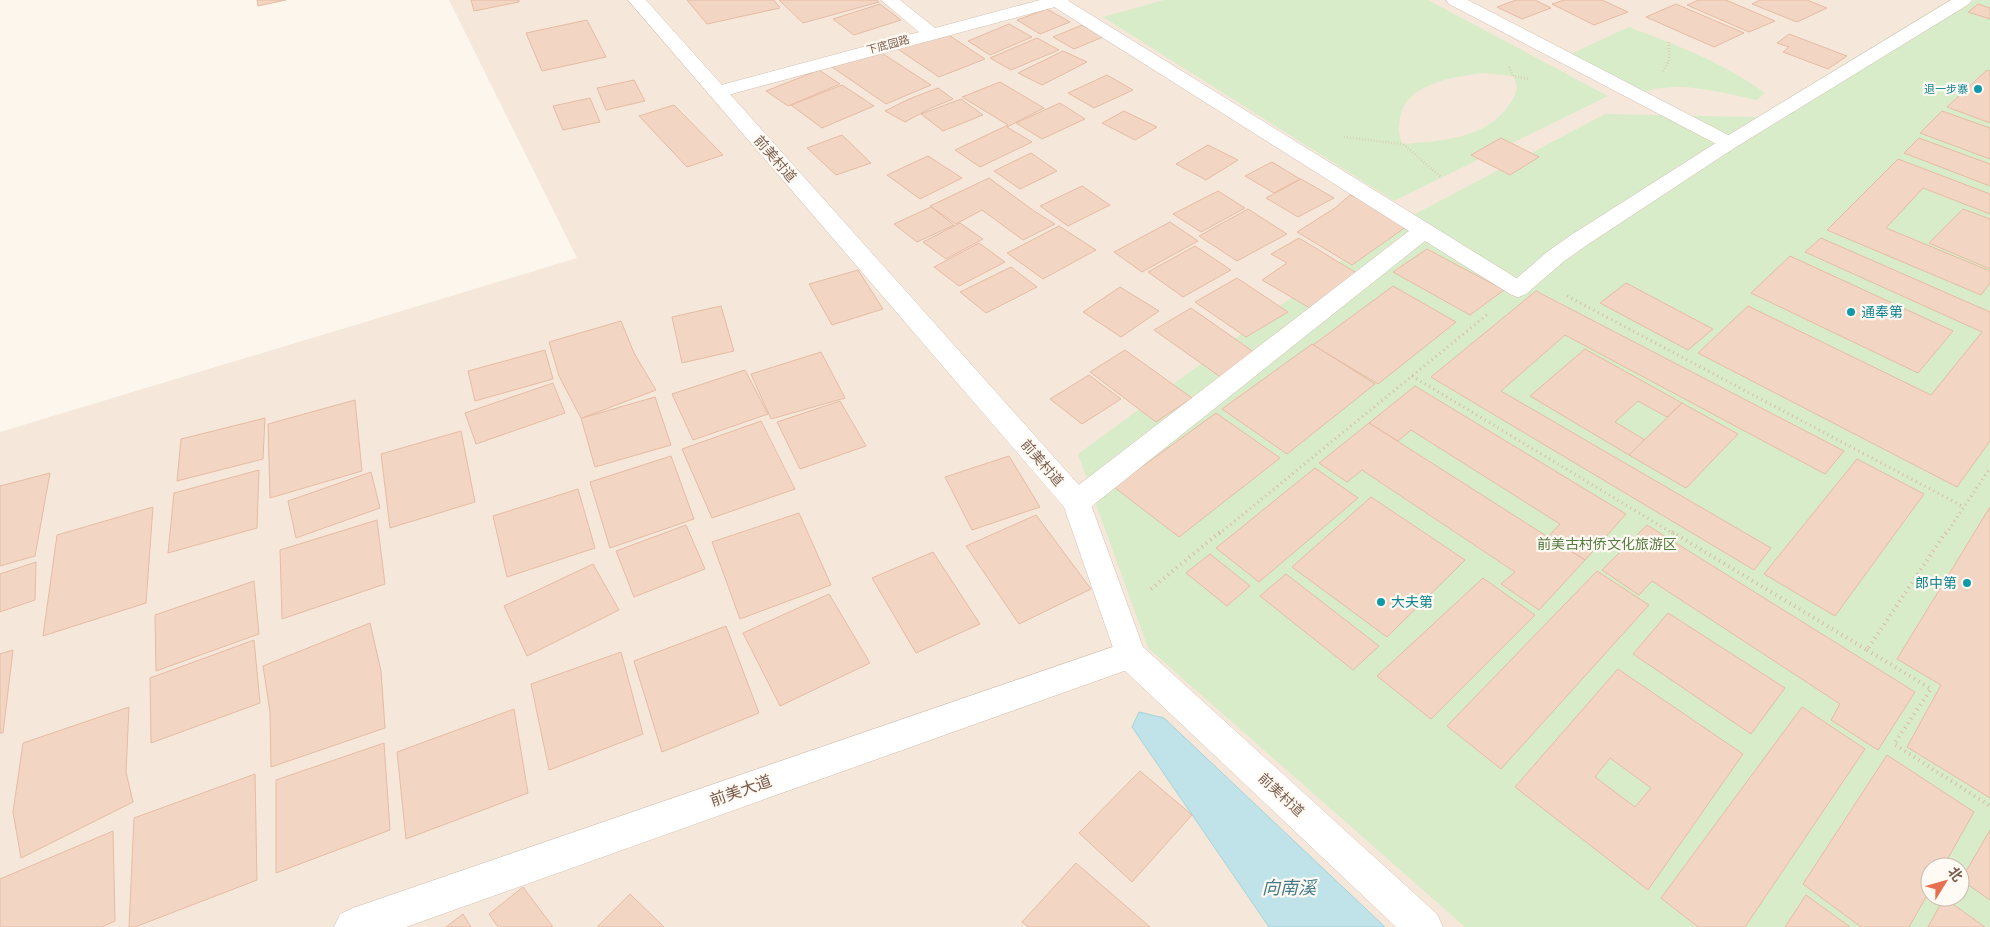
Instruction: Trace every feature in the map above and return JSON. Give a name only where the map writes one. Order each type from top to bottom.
[{"type":"street","name":"前美村道","points":[[638,0],[716,92],[1077,502],[1130,656],[1424,927]]},
{"type":"street","points":[[890,0],[930,33]]},
{"type":"street","name":"下底园路","points":[[716,92],[930,33],[1059,0]]},
{"type":"street","points":[[1059,0],[1424,230],[1526,283],[1554,257],[1729,143],[1963,0]]},
{"type":"street","points":[[1455,0],[1729,143]]},
{"type":"street","points":[[1077,502],[1424,230]]},
{"type":"street","name":"前美大道","points":[[353,927],[1130,656]]},
{"type":"path","points":[[1403,144],[1442,178]]},
{"type":"path","points":[[1116,617],[1526,283],[1964,507]]},
{"type":"path","points":[[1412,376],[1931,689],[1894,744],[1990,806]]},
{"type":"path","points":[[1867,650],[1990,468]]},
{"type":"shaded area","points":[[449,0],[1990,0],[1990,927],[0,927],[0,432],[577,258]]},
{"type":"green space","points":[[1164,0],[1428,0],[1608,96],[1394,201],[1103,17]],"holes":[[[1482,73],[1513,76],[1517,87],[1514,97],[1500,116],[1489,125],[1462,136],[1403,144],[1399,131],[1400,118],[1404,106],[1421,89],[1445,80]]]},
{"type":"green space","name":"前美古村侨文化旅游区","points":[[1949,0],[1990,0],[1990,927],[1465,927],[1148,648],[1078,454],[1381,232],[1605,114],[1757,117]]},
{"type":"green space","points":[[1629,27],[1717,64],[1765,93],[1757,100],[1698,88],[1683,87],[1653,89],[1640,94],[1566,56]]},
{"type":"water","name":"向南溪","points":[[1139,712],[1164,718],[1385,927],[1269,927],[1132,727]]},
{"type":"building","points":[[257,0],[286,0],[258,6]]},
{"type":"building","points":[[471,0],[519,0],[519,2],[474,11]]},
{"type":"building","points":[[687,0],[774,0],[780,8],[707,24]]},
{"type":"building","points":[[779,0],[876,0],[879,2],[803,23]]},
{"type":"building","points":[[1516,0],[1535,0],[1551,8],[1522,19],[1497,7]]},
{"type":"building","points":[[1564,0],[1602,0],[1628,12],[1594,25],[1552,4]]},
{"type":"building","points":[[1699,0],[1726,0],[1775,21],[1749,32],[1687,5]]},
{"type":"building","points":[[1760,0],[1807,0],[1827,8],[1797,22],[1752,4]]},
{"type":"building","points":[[880,4],[901,20],[854,35],[833,19]]},
{"type":"building","points":[[1676,4],[1744,33],[1714,47],[1646,17]]},
{"type":"building","points":[[1978,4],[1990,8],[1990,19],[1968,12]]},
{"type":"building","points":[[1047,9],[1070,22],[1040,34],[1017,20]]},
{"type":"building","points":[[587,20],[606,57],[542,71],[526,33]]},
{"type":"building","points":[[1009,24],[1032,37],[990,55],[968,41]]},
{"type":"building","points":[[1082,25],[1103,37],[1074,49],[1053,37]]},
{"type":"building","points":[[938,28],[985,59],[939,77],[892,45]]},
{"type":"building","points":[[1789,34],[1847,56],[1828,69],[1783,52],[1789,47],[1777,43]]},
{"type":"building","points":[[1037,38],[1059,50],[1011,70],[990,58]]},
{"type":"building","points":[[874,48],[931,85],[886,104],[829,65]]},
{"type":"building","points":[[1063,51],[1087,62],[1042,85],[1018,73]]},
{"type":"building","points":[[819,70],[840,84],[788,106],[766,91]]},
{"type":"building","name":"退一步寨","points":[[1987,70],[1990,71],[1990,123],[1947,107]]},
{"type":"building","points":[[1107,75],[1133,90],[1094,108],[1068,93]]},
{"type":"building","points":[[634,80],[645,101],[606,110],[597,88]]},
{"type":"building","points":[[1000,82],[1044,108],[1007,127],[1032,142],[980,167],[955,150],[1008,125],[962,97]]},
{"type":"building","points":[[842,85],[874,106],[822,128],[791,105]]},
{"type":"building","points":[[938,88],[953,99],[905,122],[885,111],[909,99]]},
{"type":"building","points":[[590,98],[600,122],[563,130],[553,106]]},
{"type":"building","points":[[961,99],[983,115],[943,131],[921,114]]},
{"type":"building","points":[[1060,103],[1085,119],[1042,139],[1016,123]]},
{"type":"building","points":[[674,105],[723,155],[687,167],[639,116]]},
{"type":"building","points":[[1124,111],[1157,127],[1135,140],[1102,123]]},
{"type":"building","points":[[1942,111],[1990,128],[1990,159],[1920,133]]},
{"type":"building","points":[[842,135],[871,163],[836,175],[807,148]]},
{"type":"building","points":[[1501,138],[1539,157],[1510,175],[1471,155]]},
{"type":"building","points":[[1919,138],[1990,164],[1990,186],[1904,153]]},
{"type":"building","points":[[1208,145],[1238,160],[1206,180],[1176,164]]},
{"type":"building","points":[[1031,153],[1057,171],[1020,189],[994,171]]},
{"type":"building","points":[[928,156],[962,178],[920,199],[887,175]]},
{"type":"building","points":[[1898,159],[1990,194],[1990,214],[1923,188],[1886,228],[1990,271],[1990,283],[1981,295],[1827,230]]},
{"type":"building","points":[[1272,162],[1300,179],[1274,193],[1245,176]]},
{"type":"building","points":[[989,178],[1055,224],[1023,240],[982,210],[956,224],[930,206]]},
{"type":"building","points":[[1301,179],[1334,198],[1298,217],[1266,198]]},
{"type":"building","points":[[1082,186],[1110,205],[1068,226],[1040,206]]},
{"type":"building","points":[[1218,191],[1245,208],[1201,232],[1173,214]]},
{"type":"building","points":[[1350,195],[1413,222],[1352,265],[1297,232],[1335,208]]},
{"type":"building","points":[[931,207],[954,225],[917,242],[894,224]]},
{"type":"building","points":[[1248,209],[1287,234],[1237,261],[1199,236]]},
{"type":"building","points":[[1963,209],[1990,219],[1990,269],[1929,243]]},
{"type":"building","points":[[1170,222],[1198,241],[1142,272],[1114,252]]},
{"type":"building","points":[[960,223],[983,239],[946,259],[923,242]]},
{"type":"building","points":[[1059,226],[1096,250],[1043,279],[1007,253]]},
{"type":"building","points":[[1299,238],[1365,278],[1315,311],[1262,280],[1287,263],[1271,254]]},
{"type":"building","points":[[1821,238],[1990,312],[1990,441],[1957,487],[1698,353],[1748,306],[1931,395],[1982,332],[1805,252]]},
{"type":"building","points":[[979,243],[1005,262],[959,286],[934,267]]},
{"type":"building","points":[[1195,246],[1231,270],[1183,297],[1148,272]]},
{"type":"building","points":[[1427,249],[1504,290],[1470,315],[1393,272]]},
{"type":"building","name":"通奉第","points":[[1790,256],[1953,331],[1918,373],[1751,293]]},
{"type":"building","points":[[1011,267],[1037,287],[986,313],[960,292]]},
{"type":"building","points":[[858,270],[883,309],[832,325],[809,284]]},
{"type":"building","points":[[1237,278],[1288,312],[1246,337],[1195,302]]},
{"type":"building","points":[[1626,283],[1713,329],[1688,350],[1600,303]]},
{"type":"building","points":[[1393,286],[1456,322],[1378,384],[1313,345]]},
{"type":"building","points":[[1120,287],[1159,311],[1121,337],[1083,312]]},
{"type":"building","points":[[1536,291],[1844,451],[1825,474],[1565,335],[1501,391],[1771,548],[1754,570],[1431,377]]},
{"type":"building","points":[[721,306],[734,351],[682,363],[672,317]]},
{"type":"building","points":[[1191,308],[1258,355],[1222,378],[1154,330]]},
{"type":"building","points":[[621,321],[634,353],[656,390],[582,418],[655,397],[671,445],[595,467],[581,418],[559,376],[549,342]]},
{"type":"building","points":[[1312,344],[1375,384],[1287,454],[1222,409]]},
{"type":"building","points":[[1585,349],[1682,403],[1667,417],[1638,401],[1615,422],[1645,440],[1629,455],[1530,396]]},
{"type":"building","points":[[545,350],[553,379],[475,401],[468,371]]},
{"type":"building","points":[[1125,350],[1192,398],[1156,422],[1090,372]]},
{"type":"building","points":[[821,352],[845,398],[771,419],[751,374]]},
{"type":"building","points":[[745,370],[768,414],[693,440],[672,394]]},
{"type":"building","points":[[1089,375],[1121,399],[1082,424],[1050,399]]},
{"type":"building","points":[[553,383],[565,413],[476,444],[465,413]]},
{"type":"building","points":[[1415,386],[1626,514],[1585,560],[1548,537],[1560,524],[1411,430],[1398,441],[1369,423]]},
{"type":"building","points":[[355,400],[362,471],[270,498],[268,424]]},
{"type":"building","points":[[840,401],[866,446],[800,469],[777,422]]},
{"type":"building","points":[[1682,403],[1738,434],[1686,488],[1629,455]]},
{"type":"building","points":[[1216,413],[1280,458],[1179,537],[1114,487]]},
{"type":"building","points":[[265,418],[263,459],[177,481],[181,439]]},
{"type":"building","points":[[761,421],[795,489],[712,518],[682,449]]},
{"type":"building","points":[[1369,423],[1585,560],[1539,610],[1501,584],[1515,572],[1362,470],[1347,482],[1319,463]]},
{"type":"building","points":[[461,431],[475,502],[390,528],[381,454]]},
{"type":"building","points":[[671,456],[694,519],[610,548],[590,482]]},
{"type":"building","points":[[1009,456],[1040,507],[972,530],[945,477]]},
{"type":"building","points":[[1857,459],[1924,494],[1835,616],[1764,574]]},
{"type":"building","points":[[1315,468],[1358,498],[1259,582],[1216,548]]},
{"type":"building","points":[[259,470],[257,528],[168,553],[174,493]]},
{"type":"building","points":[[371,472],[380,508],[296,538],[288,501]]},
{"type":"building","points":[[50,473],[35,556],[0,566],[0,486]]},
{"type":"building","points":[[578,489],[595,548],[507,577],[493,516]]},
{"type":"building","name":"大夫第","points":[[1371,497],[1465,560],[1387,637],[1292,567]]},
{"type":"building","points":[[153,507],[146,603],[43,636],[57,535]]},
{"type":"building","name":"郎中第","points":[[1990,507],[1990,798],[1907,747],[1941,685],[1897,659]]},
{"type":"building","points":[[799,513],[831,585],[740,619],[712,542]]},
{"type":"building","points":[[1036,515],[1091,589],[1019,624],[966,546]]},
{"type":"building","points":[[377,520],[385,584],[282,619],[280,550]]},
{"type":"building","points":[[686,525],[705,569],[634,597],[616,551]]},
{"type":"building","points":[[1647,525],[1915,692],[1878,750],[1831,720],[1840,704],[1652,581],[1639,595],[1602,570]]},
{"type":"building","points":[[933,552],[980,624],[916,653],[872,578]]},
{"type":"building","points":[[1210,554],[1250,586],[1227,606],[1186,573]]},
{"type":"building","points":[[36,562],[35,600],[0,612],[0,574]]},
{"type":"building","points":[[593,564],[619,610],[527,656],[504,606]]},
{"type":"building","points":[[1597,571],[1649,605],[1501,769],[1447,726]]},
{"type":"building","points":[[1286,574],[1379,646],[1353,670],[1260,596]]},
{"type":"building","points":[[1483,578],[1535,615],[1431,719],[1377,676]]},
{"type":"building","points":[[254,581],[259,634],[156,671],[155,615]]},
{"type":"building","points":[[829,594],[870,663],[780,706],[743,633]]},
{"type":"building","points":[[1668,613],[1785,688],[1751,734],[1633,654]]},
{"type":"building","points":[[370,623],[381,671],[385,728],[271,767],[270,712],[263,666]]},
{"type":"building","points":[[726,626],[759,713],[662,752],[634,661]]},
{"type":"building","points":[[254,640],[260,703],[151,743],[150,678]]},
{"type":"building","points":[[13,650],[3,733],[0,733],[0,654]]},
{"type":"building","points":[[621,652],[643,734],[549,770],[531,684]]},
{"type":"building","points":[[1618,669],[1743,754],[1648,890],[1515,787]],"holes":[[[1610,758],[1651,788],[1635,807],[1595,777]]]},
{"type":"building","points":[[129,707],[126,772],[133,802],[21,858],[13,812],[23,743]]},
{"type":"building","points":[[1802,707],[1865,749],[1745,927],[1698,927],[1661,898]]},
{"type":"building","points":[[514,709],[528,793],[406,839],[397,752]]},
{"type":"building","points":[[384,743],[390,830],[276,873],[276,780]]},
{"type":"building","points":[[1887,755],[1974,812],[1949,857],[1920,857],[1920,907],[1909,927],[1861,927],[1803,884]]},
{"type":"building","points":[[1140,771],[1192,815],[1132,882],[1079,833]]},
{"type":"building","points":[[255,774],[257,880],[135,927],[129,927],[134,818]]},
{"type":"building","points":[[1990,830],[1990,900],[1970,886],[1970,864]]},
{"type":"building","points":[[113,831],[115,921],[102,927],[0,927],[0,879]]},
{"type":"building","points":[[1076,863],[1150,927],[1028,927],[1022,922]]},
{"type":"building","points":[[523,887],[553,927],[498,927],[489,914]]},
{"type":"building","points":[[630,894],[664,927],[597,927]]},
{"type":"building","points":[[1806,895],[1850,927],[1785,927]]},
{"type":"building","points":[[1939,907],[1957,907],[1985,927],[1928,927]]},
{"type":"building","points":[[463,914],[471,927],[446,927]]},
{"type":"place","name":"退一步寨","points":[[1978,89]]},
{"type":"place","name":"通奉第","points":[[1851,312]]},
{"type":"place","name":"郎中第","points":[[1967,583]]},
{"type":"place","name":"大夫第","points":[[1381,602]]}]
